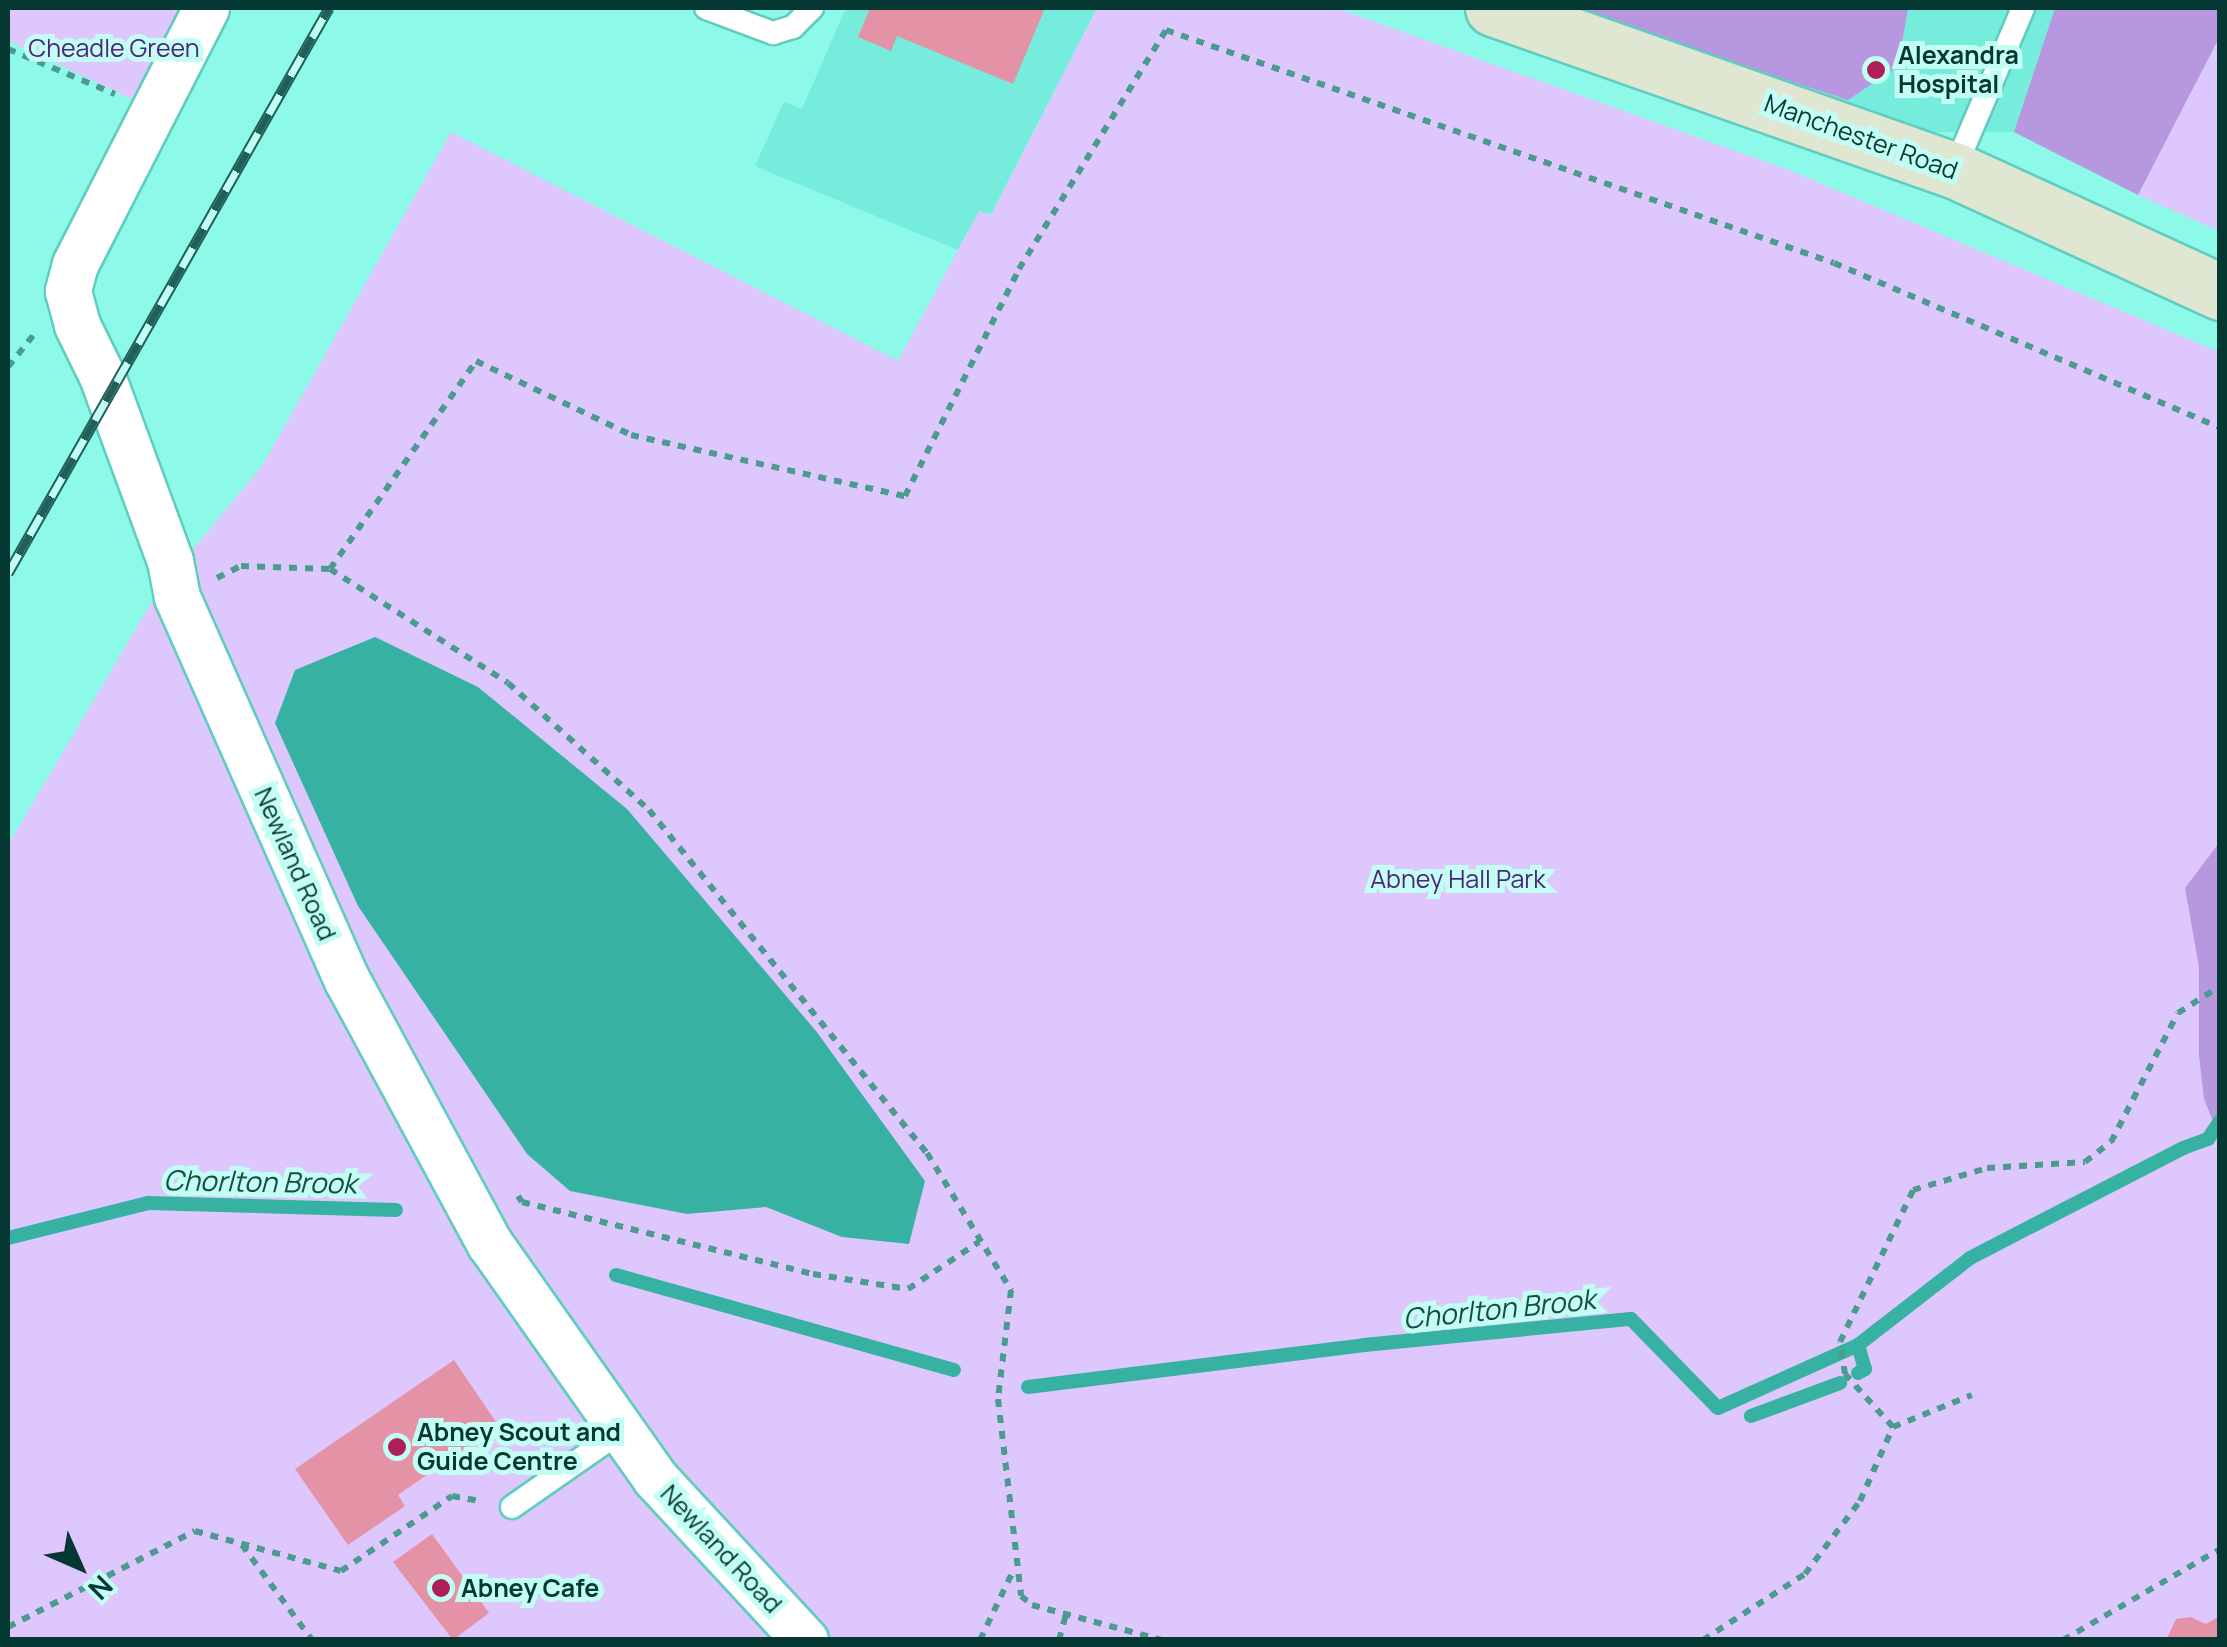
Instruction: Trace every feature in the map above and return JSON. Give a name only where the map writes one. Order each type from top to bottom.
[{"type":"main road","name":"Manchester Road","points":[[1492,8],[1954,170],[2220,292]]},
{"type":"street","name":"Newland Road","points":[[206,8],[86,236],[68,291],[77,325],[102,376],[170,561],[177,597],[347,980],[490,1244],[655,1478],[805,1640]]},
{"type":"lane","points":[[706,8],[773,33],[794,27],[812,8]]},
{"type":"lane","points":[[1954,170],[2023,8]]},
{"type":"lane","points":[[512,1507],[621,1431]]},
{"type":"path","points":[[330,568],[476,361],[631,435],[904,496],[1019,269],[1166,30],[1834,263],[2220,428]]},
{"type":"path","points":[[8,49],[154,110]]},
{"type":"path","points":[[177,597],[241,566],[330,568],[508,683],[649,810],[927,1153],[1011,1290],[998,1399],[1020,1596],[1032,1605],[1162,1640]]},
{"type":"path","points":[[1894,1427],[1845,1374],[1840,1342],[1913,1190],[1987,1168],[2085,1162],[2111,1142],[2178,1013],[2220,986]]},
{"type":"path","points":[[522,1202],[813,1274],[908,1289],[979,1242]]},
{"type":"path","points":[[1703,1640],[1805,1574],[1860,1500],[1894,1427],[1972,1395]]},
{"type":"path","points":[[8,1627],[196,1531],[341,1571],[452,1496],[512,1507]]},
{"type":"path","points":[[241,1544],[312,1640]]},
{"type":"path","points":[[2063,1640],[2220,1549]]},
{"type":"path","points":[[980,1640],[1014,1568]]},
{"type":"path","points":[[1059,1640],[1066,1613]]},
{"type":"shaded area","points":[[846,8],[1097,8],[990,216],[979,211],[958,250],[755,166],[784,102],[802,109]]},
{"type":"shaded area","name":"Alexandra Hospital","points":[[1544,8],[2055,8],[2014,132],[1892,132]]},
{"type":"shaded area","points":[[1565,8],[1908,8],[1898,66],[1848,100]]},
{"type":"shaded area","points":[[2055,8],[2219,8],[2219,38],[2138,195],[2014,132]]},
{"type":"shaded area","points":[[375,637],[478,687],[627,809],[816,1031],[925,1181],[909,1244],[842,1237],[766,1207],[687,1214],[570,1191],[527,1154],[358,906],[275,723],[295,670]]},
{"type":"shaded area","points":[[2219,843],[2219,1136],[2204,1099],[2199,1055],[2199,967],[2185,888]]},
{"type":"green space","name":"Cheadle Green","points":[[8,8],[187,8],[132,99],[8,41]]},
{"type":"green space","name":"Abney Hall Park","points":[[1097,8],[1336,8],[1789,170],[2219,352],[2219,1639],[8,1639],[8,845],[157,593],[262,466],[451,132],[898,361],[979,211],[991,215]]},
{"type":"green space","points":[[2219,38],[2219,231],[2138,195]]},
{"type":"building","points":[[870,8],[1045,8],[1013,84],[897,36],[891,51],[858,37]]},
{"type":"building","name":"Abney Scout and Guide Centre","points":[[454,1360],[498,1425],[398,1495],[405,1506],[348,1545],[295,1469]]},
{"type":"building","name":"Abney Cafe","points":[[432,1534],[489,1613],[453,1640],[393,1562]]},
{"type":"building","points":[[2220,1616],[2220,1640],[2166,1640],[2176,1619],[2191,1617],[2206,1624]]},
{"type":"waterway","name":"Chorlton Brook","points":[[1028,1387],[1364,1345],[1631,1319],[1718,1408],[1858,1345],[1970,1258],[2183,1148],[2208,1139],[2220,1121]]},
{"type":"waterway","name":"Chorlton Brook","points":[[8,1238],[148,1203],[396,1210]]},
{"type":"waterway","name":"Chorlton Brook","points":[[616,1275],[954,1370]]},
{"type":"waterway","points":[[1858,1345],[1865,1369],[1858,1373]]},
{"type":"waterway","points":[[1751,1416],[1840,1383]]},
{"type":"railway","points":[[8,573],[329,8]]},
{"type":"place","name":"Alexandra Hospital","points":[[1876,70]]},
{"type":"place","name":"Abney Scout and Guide Centre","points":[[397,1447]]},
{"type":"place","name":"Abney Cafe","points":[[441,1588]]}]
